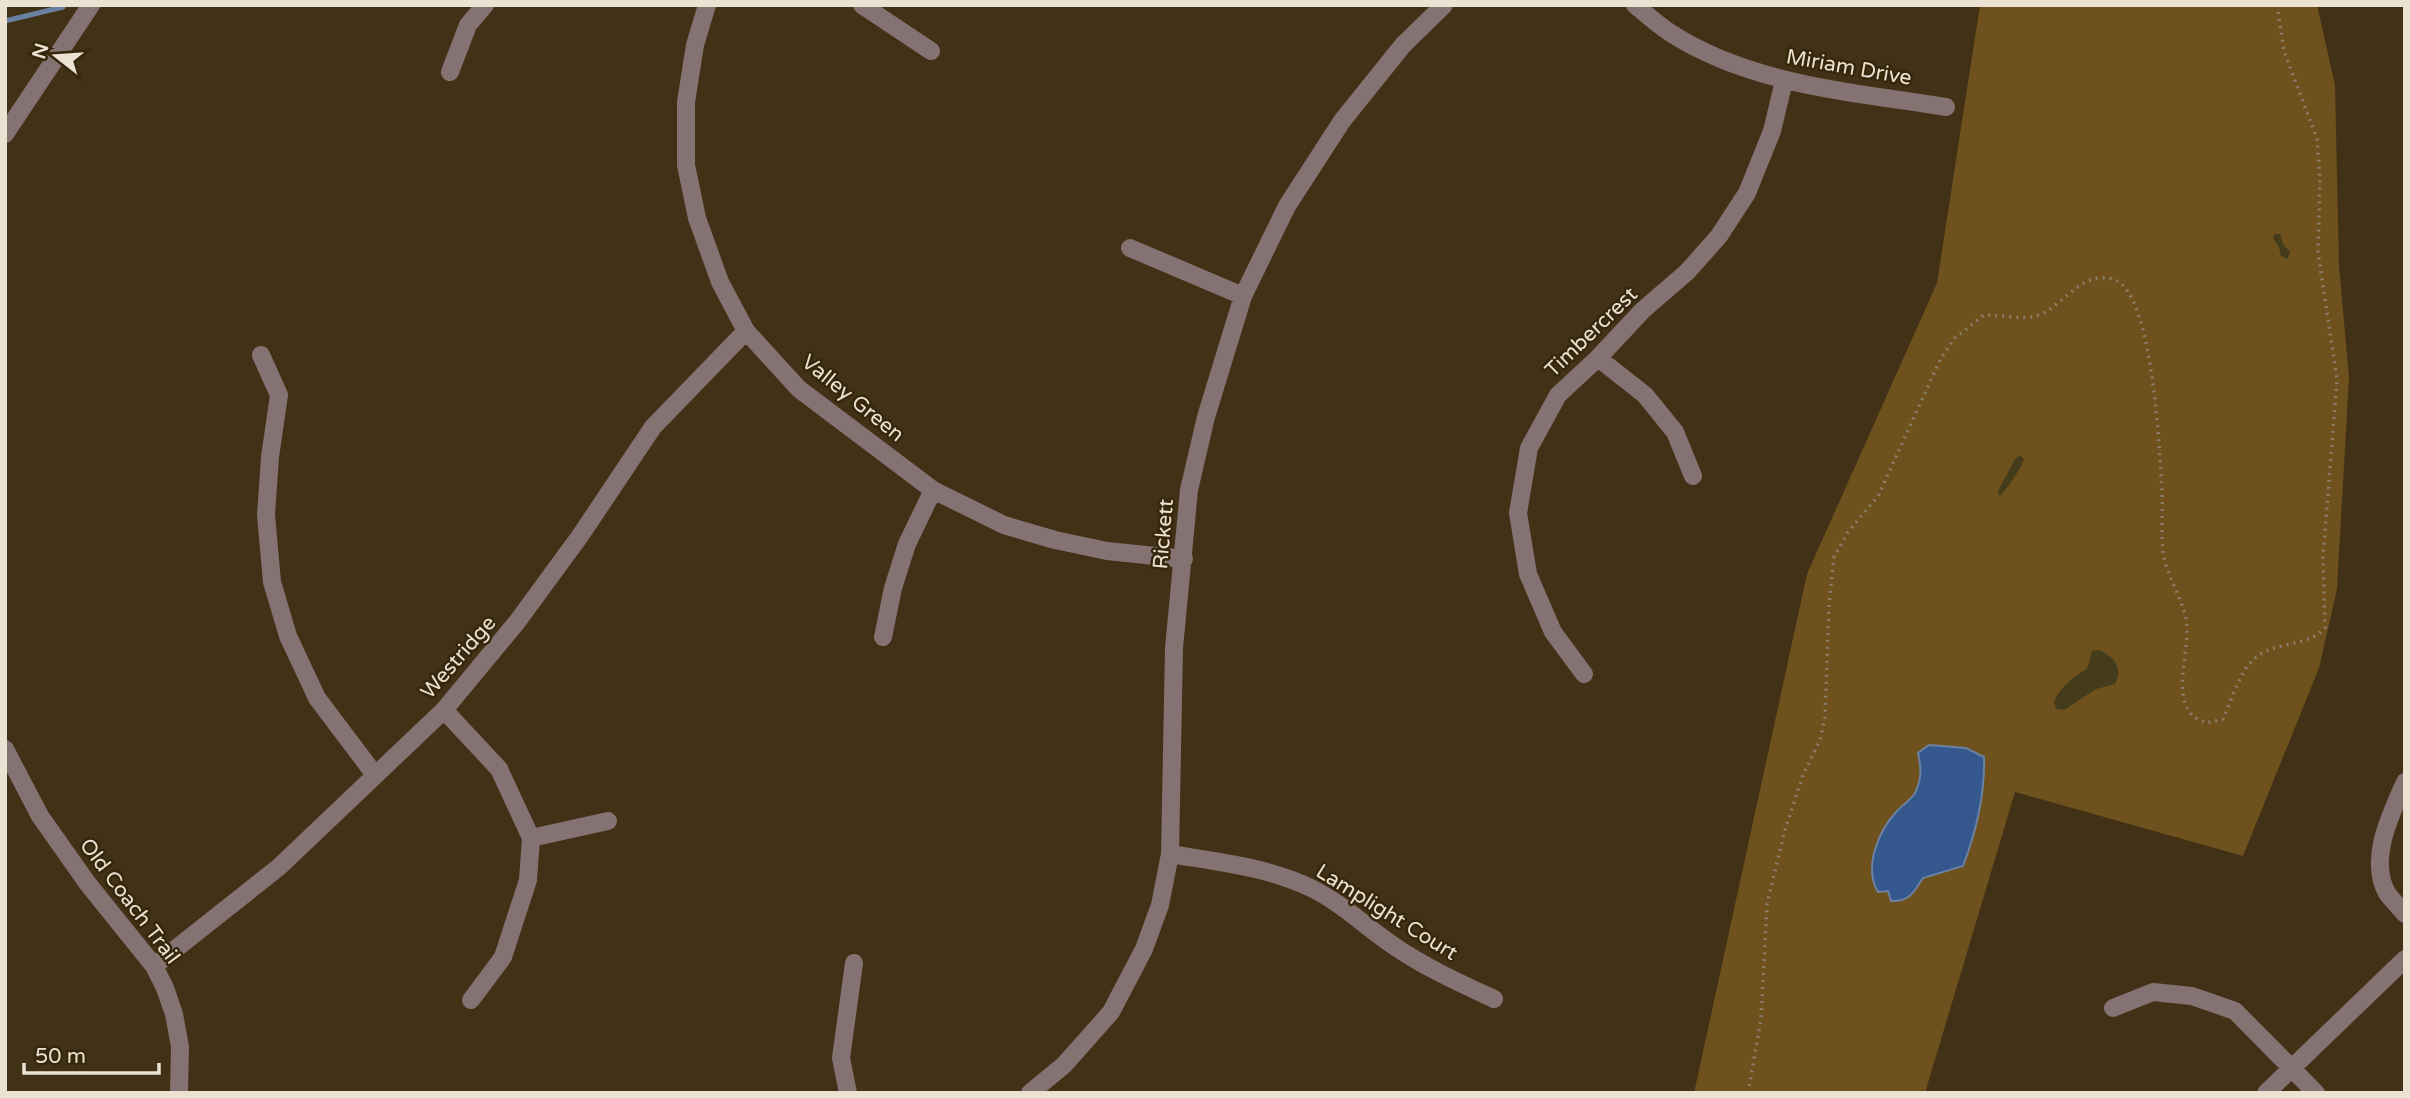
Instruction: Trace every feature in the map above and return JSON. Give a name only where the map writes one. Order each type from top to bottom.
[{"type":"street","points":[[5,134],[92,5]]},
{"type":"street","points":[[450,72],[468,25],[485,5]]},
{"type":"street","name":"Valley Green","points":[[707,5],[695,46],[686,102],[687,165],[697,218],[720,282],[746,331],[799,389],[933,489],[1004,525],[1055,540],[1107,551],[1184,559]]},
{"type":"street","points":[[862,5],[931,51]]},
{"type":"street","name":"Rickett","points":[[1030,1093],[1064,1065],[1111,1012],[1144,949],[1160,905],[1170,855],[1174,648],[1189,490],[1210,405],[1243,296],[1287,206],[1342,121],[1403,45],[1444,5]]},
{"type":"street","name":"Miriam Drive","points":[[1635,5],[1669,32],[1704,50],[1784,81],[1946,107]]},
{"type":"street","name":"Timbercrest","points":[[1584,674],[1553,632],[1528,574],[1518,513],[1529,448],[1558,395],[1598,358],[1643,310],[1688,272],[1719,236],[1747,193],[1772,131],[1784,81]]},
{"type":"street","points":[[1130,248],[1243,296]]},
{"type":"street","name":"Westridge","points":[[154,967],[279,867],[444,710],[517,622],[580,536],[653,427],[746,331]]},
{"type":"street","points":[[261,355],[279,395],[270,457],[267,515],[272,582],[288,635],[317,698],[375,775]]},
{"type":"street","points":[[1598,358],[1645,395],[1675,432],[1693,476]]},
{"type":"street","points":[[883,637],[893,588],[907,544],[933,489]]},
{"type":"street","points":[[444,710],[499,769],[531,838],[528,880],[503,957],[471,1000]]},
{"type":"street","name":"Old Coach Trail","points":[[5,749],[40,816],[88,884],[154,967],[165,988],[174,1014],[180,1047],[179,1093]]},
{"type":"street","points":[[2405,782],[2393,810],[2379,859],[2386,891],[2405,914]]},
{"type":"street","points":[[531,838],[608,821]]},
{"type":"street","name":"Lamplight Court","points":[[1170,855],[1254,868],[1311,888],[1432,970],[1494,999]]},
{"type":"street","points":[[2266,1093],[2405,960]]},
{"type":"street","points":[[848,1093],[841,1058],[855,963]]},
{"type":"street","points":[[2113,1008],[2153,992],[2192,996],[2235,1011],[2316,1093]]},
{"type":"path","points":[[1748,1093],[1761,1019],[1767,904],[1785,830],[1803,775],[1820,740],[1825,717],[1829,604],[1834,557],[1848,532],[1878,496],[1941,358],[1955,338],[1984,315],[2031,317],[2059,305],[2082,282],[2104,278],[2119,281],[2133,298],[2144,329],[2151,363],[2162,492],[2163,553],[2187,626],[2183,699],[2190,713],[2206,723],[2223,719],[2237,685],[2254,659],[2275,648],[2316,637],[2325,628],[2323,557],[2337,371],[2318,252],[2320,180],[2317,139],[2284,51],[2277,5]]},
{"type":"shaded area","points":[[1980,5],[2317,5],[2335,85],[2339,266],[2349,377],[2337,589],[2319,668],[2243,856],[2015,792],[1925,1093],[1694,1093],[1807,574],[1937,283]]},
{"type":"sand","points":[[2275,234],[2280,234],[2284,246],[2290,251],[2288,259],[2281,256],[2273,238]]},
{"type":"sand","points":[[2020,455],[2024,459],[2020,467],[1999,496],[1998,491],[2015,459]]},
{"type":"sand","points":[[2099,650],[2109,656],[2118,668],[2115,684],[2096,689],[2064,710],[2056,709],[2054,703],[2059,693],[2072,679],[2087,669],[2092,651]]},
{"type":"water","points":[[1929,745],[1966,748],[1984,757],[1983,784],[1976,826],[1963,866],[1923,878],[1907,898],[1891,901],[1888,891],[1878,892],[1874,882],[1872,871],[1875,849],[1890,819],[1915,794],[1920,777],[1918,753]]},
{"type":"waterway","points":[[5,21],[63,7]]}]
